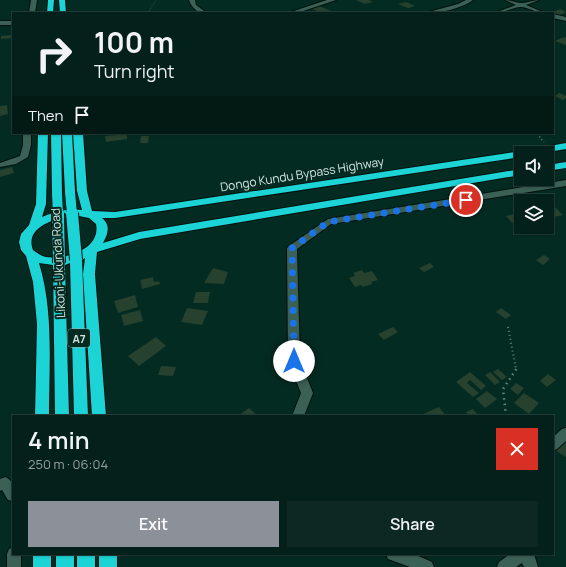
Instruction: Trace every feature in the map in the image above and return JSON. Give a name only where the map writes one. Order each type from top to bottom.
[{"type":"highway","points":[[50,12],[51,0]]},
{"type":"highway","points":[[62,0],[63,12]]},
{"type":"highway","points":[[34,227],[41,204],[43,134]]},
{"type":"highway","name":"Likoni-Ukunda Road","points":[[56,134],[62,415]]},
{"type":"highway","name":"Likoni-Ukunda Road","points":[[67,134],[76,260],[81,415]]},
{"type":"highway","points":[[78,134],[82,191],[88,214]]},
{"type":"highway","points":[[554,148],[566,146]]},
{"type":"highway","name":"Dongo Kundu Bypass Highway","points":[[88,214],[115,215],[514,155]]},
{"type":"highway","points":[[554,167],[566,165]]},
{"type":"highway","points":[[99,415],[89,274],[92,250],[100,241],[104,231],[103,226],[98,219],[88,214],[74,212],[60,214],[46,219],[30,231],[26,241],[27,250],[40,260],[55,262],[71,260],[92,250],[139,236],[514,173]]},
{"type":"highway","points":[[31,254],[39,282],[43,324],[42,415]]},
{"type":"highway","points":[[42,555],[42,567]]},
{"type":"highway","points":[[65,555],[65,567]]},
{"type":"highway","points":[[86,555],[86,567]]},
{"type":"highway","points":[[108,555],[108,567]]},
{"type":"street","points":[[32,12],[34,0]]},
{"type":"street","points":[[192,0],[194,6],[203,12]]},
{"type":"street","points":[[294,12],[333,0]]},
{"type":"street","points":[[432,12],[470,0]]},
{"type":"street","points":[[508,0],[539,12]]},
{"type":"street","points":[[500,12],[536,0]]},
{"type":"street","points":[[554,16],[566,19]]},
{"type":"street","points":[[0,23],[12,23]]},
{"type":"street","points":[[0,165],[14,162],[24,157],[27,145],[27,134]]},
{"type":"street","points":[[298,415],[307,393],[294,361],[292,248],[328,222],[566,183]]},
{"type":"street","points":[[554,444],[566,433]]},
{"type":"street","points":[[0,485],[5,483],[12,494]]},
{"type":"street","points":[[14,555],[14,567]]},
{"type":"street","points":[[397,555],[427,567]]},
{"type":"street","points":[[504,567],[521,555]]},
{"type":"street","points":[[527,555],[531,567]]},
{"type":"path","points":[[149,12],[156,0]]},
{"type":"path","points":[[539,134],[540,138],[545,142]]},
{"type":"path","points":[[506,415],[503,389],[517,368],[508,327]]},
{"type":"building","points":[[356,0],[369,0],[373,2],[365,4]]},
{"type":"building","points":[[406,2],[415,6],[408,8],[398,4]]},
{"type":"building","points":[[319,6],[331,11],[320,12],[312,9]]},
{"type":"building","points":[[560,9],[566,12],[558,16],[554,14],[553,12]]},
{"type":"building","points":[[12,35],[12,38],[1,39],[1,36]]},
{"type":"building","points":[[564,37],[566,38],[566,45],[555,41]]},
{"type":"building","points":[[559,93],[566,96],[566,98],[563,100],[555,96]]},
{"type":"building","points":[[7,105],[8,114],[0,116],[0,106]]},
{"type":"building","points":[[127,134],[127,139],[106,142],[105,136]]},
{"type":"building","points":[[141,136],[149,136],[148,143],[140,143]]},
{"type":"building","points":[[12,167],[14,173],[0,177],[0,170]]},
{"type":"building","points":[[554,206],[563,215],[554,217]]},
{"type":"building","points":[[514,214],[514,225],[506,216]]},
{"type":"building","points":[[544,255],[550,259],[543,265],[536,260]]},
{"type":"building","points":[[430,263],[434,267],[424,272],[419,268]]},
{"type":"building","points":[[213,268],[228,272],[224,284],[204,283]]},
{"type":"building","points":[[362,270],[364,273],[372,271],[378,280],[363,287],[361,285],[355,287],[349,278],[355,276],[353,273]]},
{"type":"building","points":[[153,277],[154,282],[159,281],[160,284],[142,289],[140,280]]},
{"type":"building","points":[[196,292],[210,292],[208,303],[193,303]]},
{"type":"building","points":[[135,295],[138,307],[118,313],[114,301]]},
{"type":"building","points":[[187,308],[208,311],[202,325],[181,322]]},
{"type":"building","points":[[501,308],[511,315],[506,319],[496,312]]},
{"type":"building","points":[[140,310],[143,321],[124,326],[121,315]]},
{"type":"building","points":[[393,327],[398,332],[384,340],[378,334]]},
{"type":"building","points":[[156,337],[166,346],[139,366],[128,356]]},
{"type":"building","points":[[161,366],[176,367],[173,376],[158,375]]},
{"type":"building","points":[[498,369],[507,377],[502,380],[493,372]]},
{"type":"building","points":[[470,372],[486,386],[481,390],[470,380],[467,383],[479,393],[473,397],[456,382]]},
{"type":"building","points":[[490,372],[500,382],[495,385],[485,375]]},
{"type":"building","points":[[548,374],[556,380],[547,387],[540,381]]},
{"type":"building","points":[[516,383],[524,388],[518,395],[510,389]]},
{"type":"building","points":[[487,391],[497,399],[485,408],[476,399]]},
{"type":"building","points":[[524,393],[539,403],[529,414],[514,403]]},
{"type":"building","points":[[439,407],[445,415],[421,415]]},
{"type":"building","points":[[249,408],[257,415],[239,415]]},
{"type":"building","points":[[473,409],[478,415],[468,415],[466,412]]},
{"type":"building","points":[[566,438],[566,457],[554,448]]},
{"type":"route","points":[[294,361],[292,248],[328,222],[466,200]]}]
